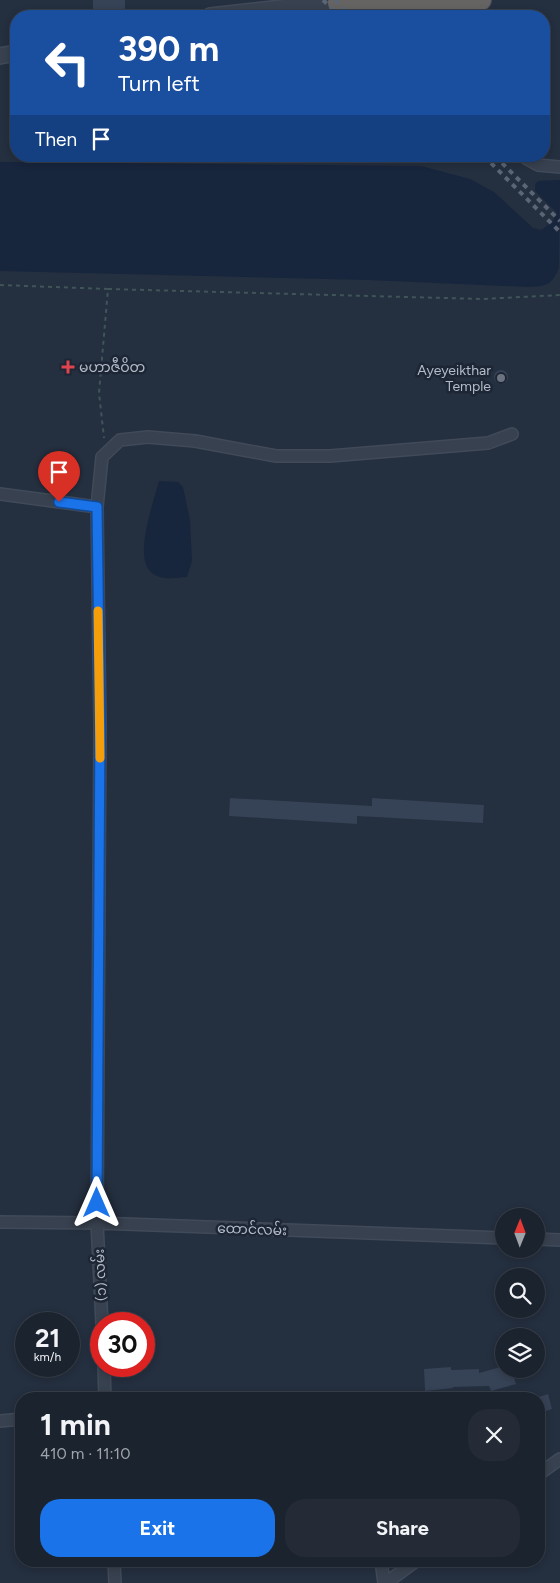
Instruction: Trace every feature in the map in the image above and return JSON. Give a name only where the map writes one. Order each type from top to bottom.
[{"type":"highway","points":[[341,2],[381,10],[468,4],[480,0]]},
{"type":"street","points":[[264,10],[341,2]]},
{"type":"street","points":[[533,162],[538,165],[560,167]]},
{"type":"street","points":[[106,454],[120,440],[148,437],[196,441],[276,456],[330,456],[488,443],[512,434]]},
{"type":"street","name":"(၁) လမ်း","points":[[101,1312],[97,1223],[100,726],[97,507],[102,457],[106,454]]},
{"type":"street","points":[[0,494],[97,507]]},
{"type":"street","name":"ထောင်လမ်း","points":[[0,1222],[97,1223],[495,1238]]},
{"type":"street","points":[[545,1239],[560,1240]]},
{"type":"street","points":[[105,1377],[106,1392]]},
{"type":"street","points":[[0,1421],[15,1420]]},
{"type":"street","points":[[545,1470],[560,1459]]},
{"type":"street","points":[[114,1567],[115,1583]]},
{"type":"street","points":[[382,1567],[385,1583],[408,1567]]},
{"type":"path","points":[[0,285],[482,299],[560,295]]},
{"type":"path","points":[[106,454],[99,393],[108,289]]},
{"type":"water","points":[[0,162],[421,166],[470,179],[494,192],[533,228],[541,230],[553,220],[557,213],[535,191],[535,184],[538,181],[560,180],[559,268],[547,284],[528,287],[369,280],[0,271]]},
{"type":"water","points":[[159,481],[178,482],[183,487],[190,520],[192,561],[187,577],[167,578],[158,576],[150,571],[146,563],[144,541]]},
{"type":"building","points":[[93,0],[125,0],[125,10],[93,10]]},
{"type":"building","name":"Ayeyeikthar Temple","points":[[501,370],[506,372],[508,377],[506,382],[501,384],[496,382],[494,377],[496,372]]},
{"type":"building","points":[[230,798],[372,806],[372,798],[484,805],[483,823],[357,816],[357,824],[229,816]]},
{"type":"building","points":[[451,1367],[451,1370],[479,1369],[479,1373],[495,1369],[495,1378],[514,1378],[516,1384],[491,1391],[489,1386],[453,1387],[425,1391],[424,1369]]},
{"type":"building","points":[[548,1394],[552,1409],[545,1411],[545,1395]]},
{"type":"railway","points":[[323,0],[334,10]]},
{"type":"railway","points":[[335,0],[345,10]]},
{"type":"railway","points":[[490,162],[560,232]]},
{"type":"railway","points":[[501,162],[560,221]]},
{"type":"slow traffic","points":[[98,611],[100,758]]},
{"type":"place","name":"မဟာဇီဝိတ","points":[[68,367]]},
{"type":"place","name":"Ayeyeikthar Temple","points":[[501,378]]},
{"type":"route","points":[[59,502],[97,507],[100,726],[97,1203]]}]
